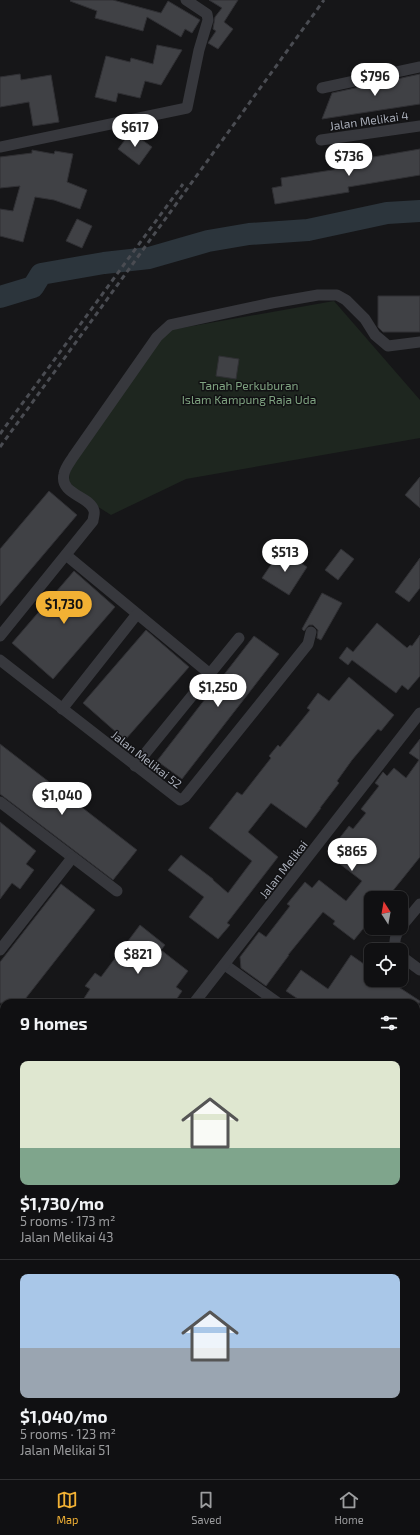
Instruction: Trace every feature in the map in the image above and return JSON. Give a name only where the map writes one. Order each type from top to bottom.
[{"type":"street","points":[[0,147],[187,108],[199,50],[208,20],[207,14],[186,0]]},
{"type":"street","points":[[322,88],[420,67]]},
{"type":"street","name":"Jalan Melikai 4","points":[[321,140],[420,126]]},
{"type":"street","points":[[0,636],[93,521],[94,511],[90,505],[66,486],[63,479],[64,472],[157,337],[170,324],[318,295],[338,295],[365,319],[375,335],[388,346],[420,342]]},
{"type":"street","points":[[66,555],[210,674]]},
{"type":"street","points":[[62,709],[138,614]]},
{"type":"street","name":"Jalan Melikai 52","points":[[0,660],[180,800],[185,797],[308,644],[311,632]]},
{"type":"street","points":[[135,766],[239,638]]},
{"type":"street","name":"Jalan Melikai","points":[[197,999],[420,713]]},
{"type":"street","points":[[0,802],[117,892]]},
{"type":"street","points":[[2,944],[72,858]]},
{"type":"street","points":[[408,919],[420,904]]},
{"type":"street","points":[[408,961],[420,970]]},
{"type":"street","points":[[225,965],[272,999]]},
{"type":"green space","name":"Tanah Perkuburan Islam Kampung Raja Uda","points":[[334,301],[420,400],[420,438],[186,479],[111,515],[78,494],[69,481],[70,469],[161,338],[170,330]]},
{"type":"building","points":[[113,0],[161,13],[168,1],[200,20],[192,33],[185,29],[181,37],[147,17],[143,31],[95,18],[97,11],[70,1]]},
{"type":"building","points":[[209,0],[238,0],[224,22],[233,29],[218,49],[208,43],[216,31],[213,29],[215,17],[222,8]]},
{"type":"building","points":[[157,45],[182,50],[161,85],[145,81],[140,98],[118,93],[116,102],[95,97],[106,56],[130,62],[131,58],[153,64]]},
{"type":"building","points":[[20,74],[21,80],[51,75],[59,122],[33,126],[29,102],[0,107],[0,77]]},
{"type":"building","points":[[420,74],[420,104],[322,119],[332,93]]},
{"type":"building","points":[[131,132],[152,147],[139,165],[118,149]]},
{"type":"building","points":[[420,149],[420,175],[348,187],[349,192],[275,204],[272,188],[282,186],[281,178],[345,168],[344,162]]},
{"type":"building","points":[[32,150],[54,154],[55,151],[73,154],[67,182],[87,190],[80,209],[54,200],[35,197],[23,242],[0,236],[0,209],[13,211],[20,186],[0,188],[0,157],[32,153]]},
{"type":"building","points":[[77,219],[92,226],[82,248],[66,241]]},
{"type":"building","points":[[378,296],[420,296],[420,332],[383,332],[378,327]]},
{"type":"building","points":[[219,356],[239,359],[236,379],[216,376]]},
{"type":"building","points":[[420,477],[420,508],[405,495]]},
{"type":"building","points":[[49,491],[77,515],[0,606],[0,549]]},
{"type":"building","points":[[341,549],[354,559],[338,580],[325,570]]},
{"type":"building","points":[[281,550],[307,567],[289,595],[262,578]]},
{"type":"building","points":[[420,558],[420,588],[409,602],[395,592]]},
{"type":"building","points":[[74,571],[115,607],[53,679],[12,643]]},
{"type":"building","points":[[322,593],[342,603],[321,640],[317,638],[318,630],[313,625],[309,625],[304,631],[302,629]]},
{"type":"building","points":[[377,623],[407,648],[410,645],[412,646],[420,635],[420,676],[408,690],[402,685],[396,693],[352,660],[348,665],[339,658],[347,647],[353,652]]},
{"type":"building","points":[[146,630],[189,667],[125,740],[83,703]]},
{"type":"building","points":[[254,636],[279,654],[182,779],[157,761]]},
{"type":"building","points":[[349,677],[394,715],[381,731],[378,729],[352,760],[337,781],[339,783],[306,828],[271,803],[248,832],[278,857],[227,923],[230,925],[218,939],[189,917],[204,897],[168,870],[181,855],[213,879],[228,893],[252,861],[209,828],[237,792],[242,795],[271,758],[269,756],[278,745],[280,747],[310,710],[307,708],[318,693],[329,701]]},
{"type":"building","points":[[420,739],[420,857],[393,891],[364,891],[364,928],[354,940],[333,924],[335,921],[323,912],[288,955],[266,986],[241,968],[240,957],[259,932],[266,937],[290,906],[287,904],[305,882],[312,888],[319,880],[346,901],[362,881],[331,857],[339,847],[335,844],[349,826],[353,829],[366,813],[361,809],[379,786],[375,783],[383,772],[387,776],[394,768],[406,778],[419,760],[409,753]]},
{"type":"building","points":[[0,744],[137,850],[113,880],[0,794]]},
{"type":"building","points":[[0,822],[36,851],[26,864],[34,870],[20,889],[12,883],[0,899]]},
{"type":"building","points":[[61,884],[95,910],[25,999],[0,999],[0,962]]},
{"type":"building","points":[[140,925],[165,945],[161,950],[188,971],[176,987],[182,991],[177,999],[84,999],[90,989],[85,986],[95,973],[101,977]]},
{"type":"building","points":[[351,955],[364,964],[364,987],[399,987],[417,999],[298,999],[286,991],[301,970],[328,989]]},
{"type":"waterway","points":[[0,297],[33,287],[41,274],[104,263],[149,258],[208,241],[249,234],[308,230],[387,213],[420,211]]},
{"type":"railway","points":[[0,447],[324,0]]},
{"type":"railway","points":[[0,434],[183,184]]}]
